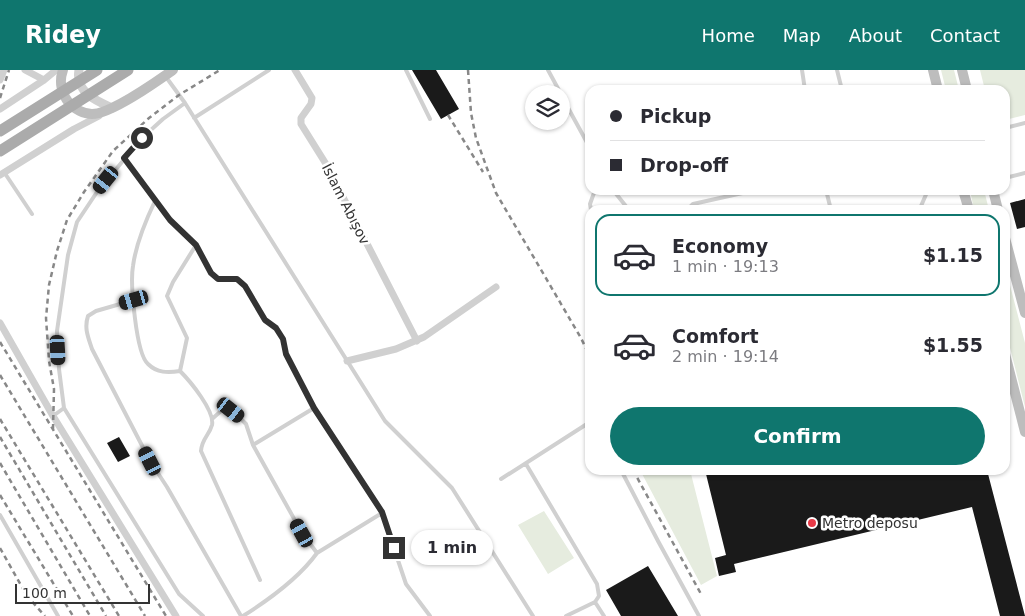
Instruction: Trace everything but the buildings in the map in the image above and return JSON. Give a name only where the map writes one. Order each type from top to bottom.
[{"type":"main road","points":[[63,70],[60,85],[64,95],[75,109],[93,114],[112,108],[169,73]]},
{"type":"main road","points":[[0,131],[97,70]]},
{"type":"main road","points":[[0,150],[128,70]]},
{"type":"main road","points":[[933,70],[937,85]]},
{"type":"main road","points":[[962,70],[966,85]]},
{"type":"main road","points":[[1010,257],[1025,313]]},
{"type":"main road","points":[[1010,374],[1025,432]]},
{"type":"street","points":[[0,80],[4,70]]},
{"type":"street","points":[[25,70],[44,80]]},
{"type":"street","points":[[0,109],[56,70]]},
{"type":"street","points":[[79,70],[80,84],[84,91],[112,108]]},
{"type":"street","name":"İslam Abışov","points":[[295,70],[312,98],[311,104],[301,118],[301,124],[326,164],[417,340]]},
{"type":"street","points":[[2,173],[74,128],[112,108]]},
{"type":"street","points":[[347,361],[396,349],[424,337],[496,286]]},
{"type":"street","points":[[0,323],[53,416],[176,616]]},
{"type":"lane","points":[[194,118],[269,70]]},
{"type":"lane","points":[[406,70],[430,119]]},
{"type":"lane","points":[[548,70],[556,85]]},
{"type":"lane","points":[[802,70],[804,85]]},
{"type":"lane","points":[[837,70],[841,85]]},
{"type":"lane","points":[[169,73],[194,118],[385,421],[452,488],[532,616]]},
{"type":"lane","points":[[185,103],[149,132],[124,158],[97,192],[77,222],[68,255],[57,331],[64,408],[179,594],[203,616]]},
{"type":"lane","points":[[570,111],[585,139]]},
{"type":"lane","points":[[1010,127],[1025,123]]},
{"type":"lane","points":[[124,158],[170,220],[196,245],[211,273],[218,279],[237,279],[245,286],[265,320],[276,328],[283,339],[286,354],[314,408],[382,512],[406,584],[430,616]]},
{"type":"lane","points":[[2,173],[32,214]]},
{"type":"lane","points":[[1010,177],[1025,173]]},
{"type":"lane","points":[[617,195],[625,205]]},
{"type":"lane","points":[[692,205],[734,195]]},
{"type":"lane","points":[[155,201],[139,238],[132,268],[139,347],[146,363],[157,370],[169,373],[180,371]]},
{"type":"lane","points":[[180,371],[187,338],[168,296],[173,282],[196,245]]},
{"type":"lane","points":[[134,300],[96,310],[88,316],[85,324],[92,349],[150,461],[242,616],[294,578],[308,566],[317,553],[369,522],[382,512]]},
{"type":"lane","points":[[180,371],[197,390],[212,420],[212,426],[202,444],[201,451],[260,580]]},
{"type":"lane","points":[[53,416],[64,408]]},
{"type":"lane","points":[[253,445],[314,408]]},
{"type":"lane","points":[[212,420],[221,411],[231,410],[246,424],[253,445],[302,533],[317,553]]},
{"type":"lane","points":[[501,479],[585,425]]},
{"type":"lane","points":[[526,464],[597,584],[599,596],[595,602],[566,616]]},
{"type":"lane","points":[[624,475],[699,616]]},
{"type":"lane","points":[[0,514],[58,616]]},
{"type":"lane","points":[[595,602],[604,616]]},
{"type":"shaded area","points":[[941,70],[954,70],[958,85],[945,85]]},
{"type":"shaded area","points":[[980,70],[1025,70],[1025,115],[1010,119],[1010,85],[984,85]]},
{"type":"shaded area","points":[[971,195],[985,195],[988,205],[973,205]]},
{"type":"shaded area","points":[[1010,285],[1025,343],[1025,407],[1010,348]]},
{"type":"shaded area","points":[[643,475],[691,475],[717,576],[701,585]]},
{"type":"shaded area","points":[[544,511],[574,558],[548,574],[518,525]]},
{"type":"railway","points":[[0,98],[9,70]]},
{"type":"railway","points":[[53,429],[54,389],[49,361],[46,318],[49,285],[67,220],[113,151],[149,118],[179,95],[220,70]]},
{"type":"railway","points":[[468,70],[471,113],[476,138],[496,193],[585,346]]},
{"type":"railway","points":[[448,115],[483,172]]},
{"type":"railway","points":[[0,342],[166,616]]},
{"type":"railway","points":[[0,375],[145,616]]},
{"type":"railway","points":[[0,419],[119,616]]},
{"type":"railway","points":[[0,437],[106,616]]},
{"type":"railway","points":[[0,463],[90,616]]},
{"type":"railway","points":[[636,475],[701,594]]},
{"type":"railway","points":[[0,495],[73,616]]},
{"type":"railway","points":[[0,548],[27,596],[45,616]]},
{"type":"place","name":"Metro deposu","points":[[812,523]]},
{"type":"route","points":[[142,138],[124,158],[170,220],[196,245],[211,273],[218,279],[237,279],[245,286],[265,320],[276,328],[283,339],[286,354],[314,408],[382,512],[394,548]]}]
